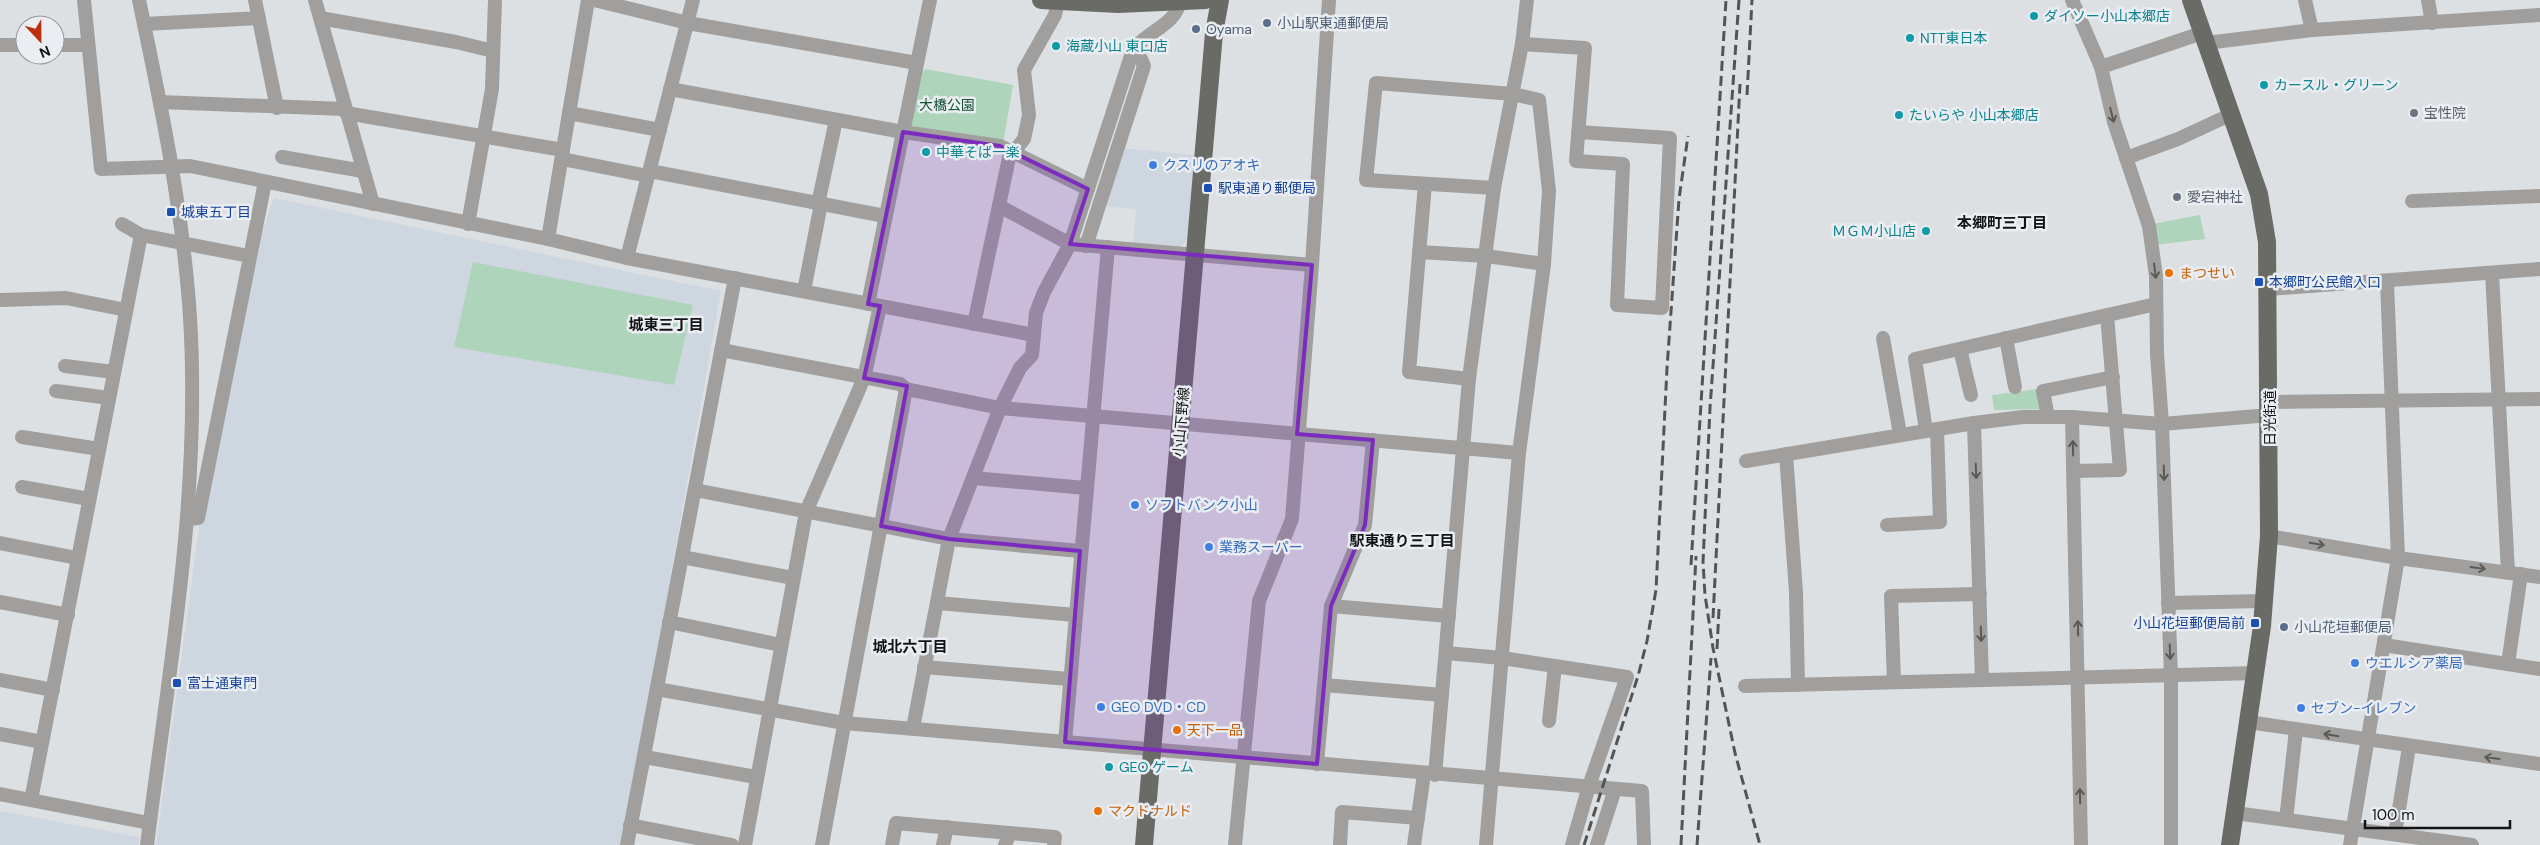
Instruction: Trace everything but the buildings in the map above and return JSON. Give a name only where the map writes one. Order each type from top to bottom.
[{"type":"main road","points":[[1057,1],[1206,0]]},
{"type":"main road","name":"小山下野線","points":[[1144,845],[1214,33],[1220,0]]},
{"type":"main road","name":"日光街道","points":[[2191,0],[2259,194],[2265,219],[2269,289],[2269,536],[2256,673],[2230,845]]},
{"type":"street","points":[[84,0],[101,169],[190,166],[548,239],[627,258],[1034,335]]},
{"type":"street","points":[[139,0],[172,166],[184,243],[191,362],[188,519],[177,622],[146,845]]},
{"type":"street","points":[[255,0],[277,108]]},
{"type":"street","points":[[315,0],[372,204]]},
{"type":"street","points":[[468,224],[485,138],[492,89],[495,0]]},
{"type":"street","points":[[548,239],[588,0]]},
{"type":"street","points":[[594,0],[688,23],[917,63]]},
{"type":"street","points":[[627,258],[693,0]]},
{"type":"street","points":[[745,845],[806,512],[864,378],[885,216],[930,0]]},
{"type":"street","points":[[1235,845],[1258,601],[1292,519],[1297,434],[1312,264],[1329,0]]},
{"type":"street","points":[[1414,845],[1418,818],[1430,774],[1442,695],[1469,379],[1494,188],[1522,44],[1527,0]]},
{"type":"street","points":[[2072,0],[2101,67],[2126,158],[2149,226],[2156,276],[2171,676],[2172,845]]},
{"type":"street","points":[[2305,0],[2312,30]]},
{"type":"street","points":[[2428,0],[2432,23]]},
{"type":"street","points":[[974,324],[1009,158],[1024,139],[1029,115],[1024,70],[1055,16],[1057,1]]},
{"type":"street","points":[[913,728],[949,539],[1000,408],[1020,368],[1032,355],[1036,313],[1044,292],[1070,244],[1132,53],[1137,43],[1167,23],[1180,1]]},
{"type":"street","points":[[2101,67],[2204,38],[2540,15]]},
{"type":"street","points":[[144,24],[259,18]]},
{"type":"street","points":[[320,18],[456,42],[493,51]]},
{"type":"street","points":[[1522,44],[1585,48],[1578,132],[1576,161],[1623,164],[1617,305],[1662,308],[1670,138],[1578,132]]},
{"type":"street","points":[[0,45],[15,45]]},
{"type":"street","points":[[65,45],[88,45]]},
{"type":"street","points":[[1086,246],[1144,66],[1141,59],[1132,53]]},
{"type":"street","points":[[1486,845],[1519,453],[1544,264],[1549,191],[1539,100],[1513,94],[1376,83],[1366,180],[1494,188]]},
{"type":"street","points":[[670,89],[903,132],[1000,146],[1089,186],[1105,189]]},
{"type":"street","points":[[160,102],[346,111],[649,173],[885,216]]},
{"type":"street","points":[[569,113],[660,130]]},
{"type":"street","points":[[2126,158],[2178,139],[2232,114]]},
{"type":"street","points":[[804,291],[836,120]]},
{"type":"street","points":[[282,157],[363,171]]},
{"type":"street","points":[[188,519],[198,518],[265,182]]},
{"type":"street","points":[[1425,184],[1409,372],[1469,379]]},
{"type":"street","points":[[2412,201],[2540,196]]},
{"type":"street","points":[[999,206],[1070,244],[1312,264]]},
{"type":"street","points":[[122,224],[141,235],[249,256]]},
{"type":"street","points":[[31,800],[141,235]]},
{"type":"street","points":[[1065,742],[1080,551],[1108,247]]},
{"type":"street","points":[[1419,252],[1486,256],[1544,264]]},
{"type":"street","points":[[2269,289],[2387,282],[2540,269]]},
{"type":"street","points":[[2492,273],[2499,400],[2514,573],[2508,664]]},
{"type":"street","points":[[627,845],[735,278]]},
{"type":"street","points":[[2350,845],[2398,558],[2387,282]]},
{"type":"street","points":[[0,300],[66,298],[126,310]]},
{"type":"street","points":[[1887,525],[1940,522],[1932,429],[1915,359],[2156,304]]},
{"type":"street","points":[[2074,471],[2120,470],[2118,420],[2107,315]]},
{"type":"street","points":[[1883,338],[1900,434]]},
{"type":"street","points":[[2006,338],[2015,387]]},
{"type":"street","points":[[1960,349],[1970,395]]},
{"type":"street","points":[[721,350],[900,384],[906,389],[1000,408],[1519,453]]},
{"type":"street","points":[[65,366],[114,372]]},
{"type":"street","points":[[2048,417],[2043,391],[2113,377]]},
{"type":"street","points":[[822,845],[906,389]]},
{"type":"street","points":[[56,391],[109,398]]},
{"type":"street","points":[[1746,461],[1900,434],[2023,417],[2072,417],[2162,424],[2270,409],[2393,400],[2540,399]]},
{"type":"street","points":[[2072,417],[2079,677],[2081,845]]},
{"type":"street","points":[[1974,423],[1982,680]]},
{"type":"street","points":[[22,437],[99,449]]},
{"type":"street","points":[[1317,764],[1331,606],[1365,525],[1373,440]]},
{"type":"street","points":[[1786,454],[1796,592],[1798,684]]},
{"type":"street","points":[[972,478],[1086,488]]},
{"type":"street","points":[[22,487],[89,500]]},
{"type":"street","points":[[695,490],[949,539],[1080,551]]},
{"type":"street","points":[[2269,536],[2398,558],[2540,577]]},
{"type":"street","points":[[0,543],[77,558]]},
{"type":"street","points":[[682,557],[793,578]]},
{"type":"street","points":[[1894,682],[1891,596],[1980,594]]},
{"type":"street","points":[[2168,603],[2264,601]]},
{"type":"street","points":[[0,602],[68,615]]},
{"type":"street","points":[[937,603],[1075,615]]},
{"type":"street","points":[[1331,606],[1449,616]]},
{"type":"street","points":[[669,622],[781,644]]},
{"type":"street","points":[[2384,645],[2540,669]]},
{"type":"street","points":[[1446,653],[1502,658],[1627,677],[1589,786],[1572,845]]},
{"type":"street","points":[[1549,722],[1556,666]]},
{"type":"street","points":[[924,667],[1069,679]]},
{"type":"street","points":[[1744,686],[2256,673]]},
{"type":"street","points":[[0,680],[53,690]]},
{"type":"street","points":[[1324,685],[1442,695]]},
{"type":"street","points":[[657,689],[844,723],[1642,791],[1644,845]]},
{"type":"street","points":[[2248,722],[2367,741],[2540,764]]},
{"type":"street","points":[[2286,820],[2296,730]]},
{"type":"street","points":[[0,734],[42,742]]},
{"type":"street","points":[[2395,834],[2409,746]]},
{"type":"street","points":[[645,757],[756,777]]},
{"type":"street","points":[[1597,845],[1615,789]]},
{"type":"street","points":[[0,794],[149,823]]},
{"type":"street","points":[[1340,845],[1342,812],[1418,818]]},
{"type":"street","points":[[2235,813],[2472,845]]},
{"type":"street","points":[[892,845],[896,823],[947,827],[1008,839],[1055,837],[1054,845]]},
{"type":"street","points":[[630,825],[732,845]]},
{"type":"street","points":[[943,845],[947,827]]},
{"type":"highlighted area","points":[[903,132],[1000,146],[1088,189],[1070,244],[1312,265],[1297,434],[1373,440],[1365,525],[1331,606],[1317,764],[1065,742],[1080,551],[949,539],[881,526],[907,386],[864,378],[880,306],[868,304]]},
{"type":"shaded area","points":[[1121,148],[1195,155],[1187,240],[1179,248],[1133,244],[1136,209],[1104,206]]},
{"type":"shaded area","points":[[274,198],[721,291],[623,845],[156,845],[200,520],[251,262]]},
{"type":"shaded area","points":[[0,811],[139,837],[138,845],[0,845]]},
{"type":"green space","name":"大橋公園","points":[[926,69],[1013,85],[1003,144],[910,126],[920,73]]},
{"type":"green space","points":[[2200,215],[2205,239],[2154,245],[2152,224]]},
{"type":"green space","points":[[473,262],[693,305],[674,385],[454,347]]},
{"type":"green space","points":[[2037,389],[2042,409],[1994,410],[1992,395]]},
{"type":"railway","points":[[1691,565],[1726,0]]},
{"type":"railway","points":[[1739,0],[1710,408],[1703,562],[1705,595],[1713,648],[1735,753],[1760,845]]},
{"type":"railway","points":[[1747,95],[1752,0]]},
{"type":"railway","points":[[1713,618],[1740,84]]},
{"type":"railway","points":[[1584,845],[1638,676],[1647,641],[1656,590],[1667,368],[1679,199],[1688,136]]},
{"type":"railway","points":[[1681,845],[1696,556]]},
{"type":"railway","points":[[1717,649],[1719,609]]},
{"type":"railway","points":[[1697,845],[1711,658]]},
{"type":"place","name":"ダイソー小山本郷店","points":[[2034,16]]},
{"type":"place","name":"小山駅東通郵便局","points":[[1267,23]]},
{"type":"place","name":"Oyama","points":[[1196,29]]},
{"type":"place","name":"NTT東日本","points":[[1910,38]]},
{"type":"place","name":"海蔵小山 東口店","points":[[1056,46]]},
{"type":"place","name":"カースル・グリーン","points":[[2264,85]]},
{"type":"place","name":"宝性院","points":[[2414,113]]},
{"type":"place","name":"たいらや 小山本郷店","points":[[1899,115]]},
{"type":"place","name":"中華そば一楽","points":[[926,152]]},
{"type":"place","name":"クスリのアオキ","points":[[1153,165]]},
{"type":"place","name":"駅東通り郵便局","points":[[1208,188]]},
{"type":"place","name":"愛宕神社","points":[[2177,197]]},
{"type":"place","name":"城東五丁目","points":[[171,212]]},
{"type":"place","name":"ＭＧＭ小山店","points":[[1926,231]]},
{"type":"place","name":"まつせい","points":[[2169,273]]},
{"type":"place","name":"本郷町公民館入口","points":[[2259,282]]},
{"type":"place","name":"ソフトバンク小山","points":[[1135,505]]},
{"type":"place","name":"業務スーパー","points":[[1209,547]]},
{"type":"place","name":"小山花垣郵便局前","points":[[2255,623]]},
{"type":"place","name":"小山花垣郵便局","points":[[2284,627]]},
{"type":"place","name":"ウエルシア薬局","points":[[2355,663]]},
{"type":"place","name":"富士通東門","points":[[177,683]]},
{"type":"place","name":"GEO DVD・CD","points":[[1101,707]]},
{"type":"place","name":"セブン-イレブン","points":[[2301,708]]},
{"type":"place","name":"天下一品","points":[[1177,730]]},
{"type":"place","name":"GEO ゲーム","points":[[1109,767]]},
{"type":"place","name":"マクドナルド","points":[[1098,811]]},
{"type":"district","name":"本郷町三丁目","points":[[2002,223]]},
{"type":"district","name":"城東三丁目","points":[[666,325]]},
{"type":"district","name":"駅東通り三丁目","points":[[1402,541]]},
{"type":"district","name":"城北六丁目","points":[[910,647]]}]
